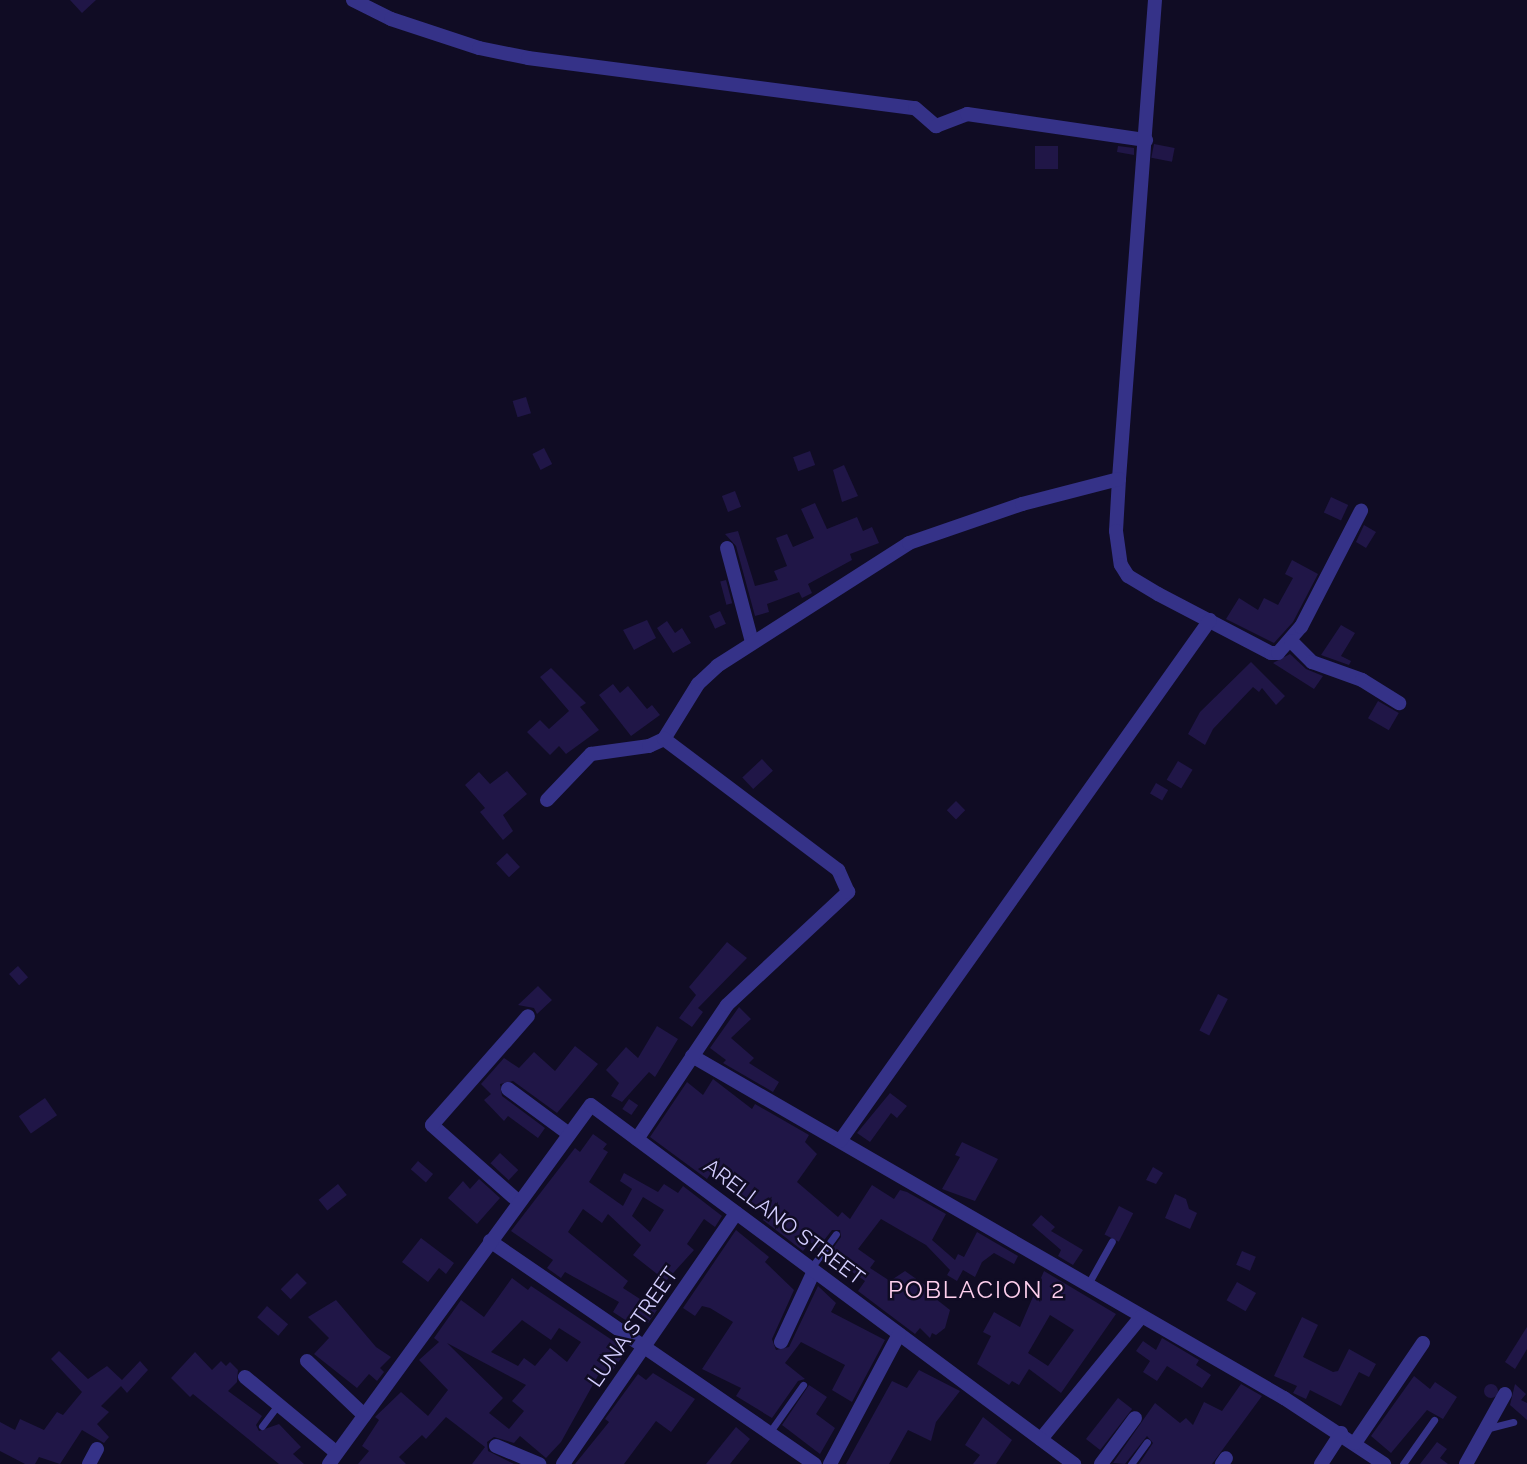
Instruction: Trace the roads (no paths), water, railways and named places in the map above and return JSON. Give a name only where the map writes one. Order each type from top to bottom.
[{"type":"street","points":[[353,0],[441,35],[528,58],[915,108],[936,126],[967,114],[1146,139]]},
{"type":"street","points":[[1155,0],[1119,479],[1116,531],[1121,565],[1138,582],[1270,653],[1278,653],[1291,640],[1361,511]]},
{"type":"street","points":[[547,800],[591,754],[649,746],[664,739],[698,684],[752,642],[909,543],[1022,504],[1119,479]]},
{"type":"street","points":[[727,548],[752,642]]},
{"type":"street","points":[[840,1142],[1210,620]]},
{"type":"street","points":[[1291,640],[1319,666],[1362,680],[1399,703]]},
{"type":"street","points":[[637,1139],[727,1005],[843,901],[849,886],[838,870],[664,739]]},
{"type":"street","points":[[519,1202],[432,1125],[528,1016]]},
{"type":"street","points":[[692,1056],[1341,1433],[1384,1464]]},
{"type":"street","points":[[245,1377],[333,1459],[569,1134],[508,1089]]},
{"type":"street","name":"ARELLANO STREET","points":[[569,1134],[591,1105],[1074,1464]]},
{"type":"street","name":"LUNA STREET","points":[[563,1464],[736,1213]]},
{"type":"street","points":[[490,1241],[814,1464]]},
{"type":"street","points":[[781,1342],[801,1307],[813,1270]]},
{"type":"street","points":[[1041,1439],[1141,1317]]},
{"type":"street","points":[[830,1464],[899,1334]]},
{"type":"street","points":[[1355,1443],[1423,1343]]},
{"type":"street","points":[[307,1361],[365,1415]]},
{"type":"street","points":[[1466,1464],[1488,1429],[1505,1394]]},
{"type":"street","points":[[1101,1464],[1135,1418]]},
{"type":"street","points":[[1321,1464],[1341,1433]]},
{"type":"street","points":[[496,1446],[539,1464]]},
{"type":"street","points":[[89,1464],[97,1449]]},
{"type":"lane","points":[[813,1270],[836,1234]]},
{"type":"lane","points":[[1087,1286],[1112,1241]]},
{"type":"lane","points":[[769,1433],[803,1385]]},
{"type":"lane","points":[[262,1426],[278,1405]]},
{"type":"lane","points":[[1403,1464],[1434,1420]]},
{"type":"lane","points":[[1488,1429],[1513,1422]]},
{"type":"lane","points":[[1131,1464],[1147,1442]]},
{"type":"district","name":"POBLACION 2","points":[[977,1290]]}]
